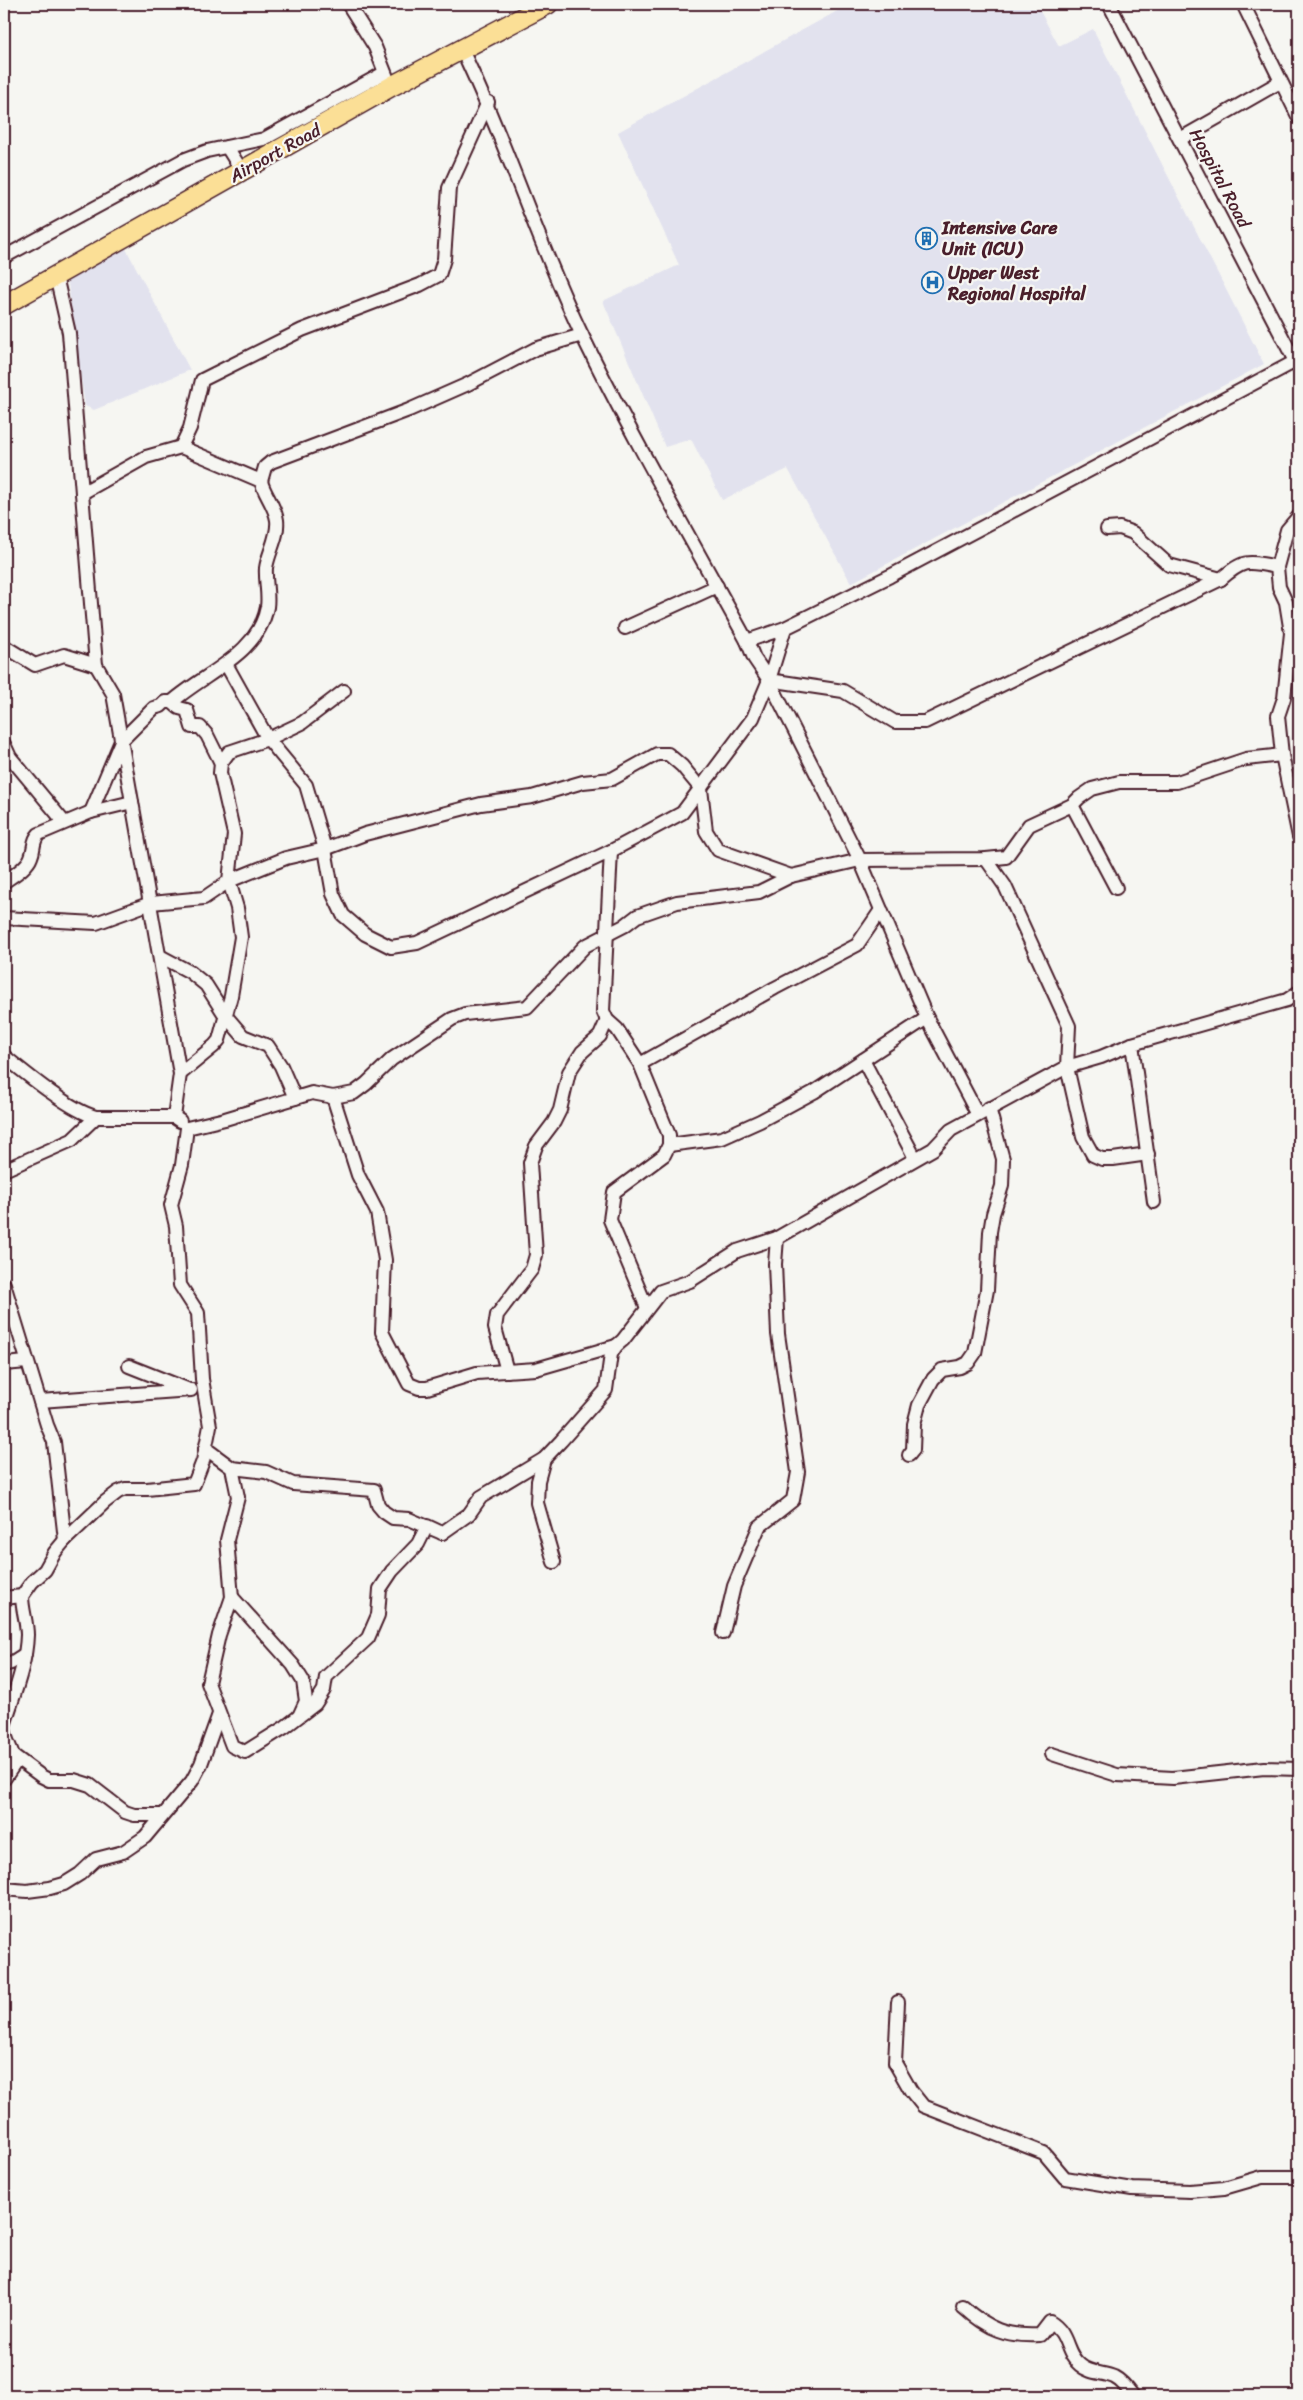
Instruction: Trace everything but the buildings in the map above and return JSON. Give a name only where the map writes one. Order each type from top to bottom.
[{"type":"highway","name":"Airport Road","points":[[4,305],[242,171],[388,80],[462,50],[548,4]]},
{"type":"street","points":[[4,257],[183,160],[207,151],[264,139],[388,80],[375,47],[348,4]]},
{"type":"street","name":"Hospital Road","points":[[1109,4],[1297,365]]},
{"type":"street","points":[[1243,4],[1299,118]]},
{"type":"street","points":[[462,50],[488,102],[535,224],[582,335],[747,641],[754,658],[769,680],[860,860],[927,1018],[984,1111],[1003,1159],[1002,1186],[993,1214],[990,1232],[987,1290],[975,1353],[968,1363],[960,1367],[942,1370],[933,1379],[919,1405],[914,1424],[914,1450],[909,1455]]},
{"type":"street","points":[[1180,140],[1280,82]]},
{"type":"street","points":[[180,447],[190,428],[202,380],[302,330],[420,285],[438,275],[444,259],[449,188],[488,102]]},
{"type":"street","points":[[227,147],[242,171]]},
{"type":"street","points":[[56,276],[69,333],[96,665],[112,694],[151,903],[180,1074],[174,1117]]},
{"type":"street","points":[[172,702],[189,687],[226,664],[257,635],[267,606],[266,568],[277,522],[261,481],[265,467],[271,462],[409,410],[468,384],[535,349],[582,335]]},
{"type":"street","points":[[747,641],[785,628],[890,576],[1297,365]]},
{"type":"street","points":[[82,493],[146,457],[180,447],[261,481]]},
{"type":"street","points":[[1299,516],[1287,530],[1277,567],[1279,587],[1286,602],[1291,633],[1284,698],[1278,716],[1282,756],[1299,837]]},
{"type":"street","points":[[1107,529],[1120,528],[1133,533],[1169,565],[1184,571],[1203,572],[1221,579]]},
{"type":"street","points":[[769,680],[843,691],[896,722],[925,722],[1221,579],[1238,564],[1253,562],[1277,567]]},
{"type":"street","points":[[625,628],[717,586]]},
{"type":"street","points":[[226,664],[268,738],[306,785],[325,849],[333,894],[343,915],[364,934],[391,946],[417,944],[612,851],[682,813],[753,718],[769,680],[785,628]]},
{"type":"street","points":[[4,646],[34,665],[64,656],[96,665]]},
{"type":"street","points":[[220,764],[229,752],[302,723],[344,692]]},
{"type":"street","points":[[91,812],[121,741],[154,708],[161,706],[165,702],[172,702],[179,708],[187,710],[192,727],[200,727],[207,735],[220,764],[220,773],[234,834],[229,881],[237,908],[241,937],[225,1016],[216,1044],[180,1074]]},
{"type":"street","points":[[4,744],[10,757],[64,822]]},
{"type":"street","points":[[4,918],[96,923],[151,903],[204,898],[229,881],[286,858],[325,849],[365,834],[481,804],[532,797],[583,782],[612,779],[657,754],[668,754],[682,766],[701,789],[706,831],[718,850],[791,876]]},
{"type":"street","points":[[187,1128],[233,1117],[312,1093],[333,1097],[354,1093],[366,1084],[392,1058],[452,1019],[465,1014],[527,1007],[585,946],[624,926],[636,916],[676,902],[759,892],[791,876],[860,860],[986,860],[1006,857],[1029,825],[1072,805],[1092,789],[1119,782],[1177,782],[1246,759],[1282,756]]},
{"type":"street","points":[[4,882],[26,865],[31,857],[35,839],[64,822],[91,812],[132,802]]},
{"type":"street","points":[[1072,805],[1116,888]]},
{"type":"street","points":[[612,851],[603,1011],[607,1020],[617,1029],[640,1064],[669,1135],[669,1145],[664,1155],[614,1192],[611,1206],[610,1220],[647,1308]]},
{"type":"street","points":[[986,860],[1005,886],[1069,1026],[1067,1066],[1084,1137],[1093,1155],[1102,1159],[1148,1154]]},
{"type":"street","points":[[640,1064],[775,988],[857,945],[881,910]]},
{"type":"street","points":[[160,956],[190,972],[206,985],[225,1016],[243,1036],[268,1046],[281,1066],[295,1098]]},
{"type":"street","points":[[442,1533],[470,1514],[481,1497],[544,1458],[606,1390],[611,1354],[661,1291],[690,1281],[737,1251],[777,1238],[933,1149],[951,1130],[1067,1066],[1132,1044],[1287,1000],[1299,992]]},
{"type":"street","points":[[669,1145],[722,1138],[814,1092],[927,1018]]},
{"type":"street","points":[[507,1371],[495,1328],[497,1315],[532,1269],[536,1254],[531,1154],[560,1110],[568,1072],[582,1052],[600,1036],[607,1020]]},
{"type":"street","points":[[1132,1044],[1154,1202]]},
{"type":"street","points":[[4,1056],[43,1086],[86,1115],[96,1117],[174,1117],[187,1128]]},
{"type":"street","points":[[863,1060],[915,1158]]},
{"type":"street","points":[[333,1097],[358,1175],[377,1212],[385,1260],[382,1332],[409,1384],[419,1388],[426,1388],[477,1373],[536,1369],[616,1346]]},
{"type":"street","points":[[4,1170],[72,1140],[96,1117]]},
{"type":"street","points":[[4,1779],[13,1769],[15,1763],[14,1756],[5,1737],[4,1726],[25,1654],[27,1632],[22,1613],[22,1596],[32,1582],[45,1570],[55,1552],[65,1540],[105,1502],[125,1489],[147,1489],[194,1484],[202,1467],[210,1426],[204,1393],[198,1313],[180,1285],[176,1226],[171,1205],[182,1165],[187,1128]]},
{"type":"street","points":[[723,1633],[734,1586],[760,1527],[792,1500],[798,1472],[778,1334],[775,1264],[777,1238]]},
{"type":"street","points":[[4,1284],[54,1442],[65,1540]]},
{"type":"street","points":[[4,1364],[28,1362]]},
{"type":"street","points":[[129,1366],[191,1390],[204,1393]]},
{"type":"street","points":[[40,1401],[191,1390]]},
{"type":"street","points":[[205,1448],[232,1468],[266,1472],[293,1484],[374,1490],[378,1504],[384,1512],[393,1518],[409,1519],[442,1533]]},
{"type":"street","points":[[544,1458],[538,1481],[537,1503],[554,1562]]},
{"type":"street","points":[[232,1468],[238,1497],[227,1540],[232,1597],[219,1635],[208,1683],[232,1746],[245,1752],[315,1704],[324,1690],[326,1677],[368,1638],[378,1615],[380,1589],[392,1571],[418,1544],[426,1526],[442,1533]]},
{"type":"street","points":[[4,1598],[22,1596]]},
{"type":"street","points":[[232,1597],[293,1665],[303,1681],[306,1701],[299,1716]]},
{"type":"street","points":[[4,1665],[25,1654]]},
{"type":"street","points":[[4,1889],[27,1891],[64,1884],[80,1874],[96,1859],[123,1852],[145,1837],[192,1781],[201,1764],[219,1714]]},
{"type":"street","points":[[1052,1754],[1117,1775],[1173,1778],[1264,1768],[1299,1769]]},
{"type":"street","points":[[14,1756],[36,1773],[49,1780],[74,1780],[90,1784],[125,1812],[134,1815],[162,1815]]},
{"type":"street","points":[[898,2002],[895,2063],[910,2091],[923,2106],[1044,2153],[1065,2178],[1132,2189],[1190,2190],[1224,2188],[1262,2177],[1299,2177]]},
{"type":"street","points":[[962,2307],[980,2322],[1003,2333],[1040,2335],[1050,2322],[1059,2328],[1065,2338],[1069,2352],[1080,2365],[1095,2373],[1113,2377],[1121,2382],[1133,2396]]},
{"type":"shaded area","name":"Upper West Regional Hospital","points":[[850,4],[1036,4],[1059,46],[1093,29],[1264,364],[851,583],[788,469],[722,500],[691,439],[665,447],[603,301],[679,265],[618,132]]},
{"type":"shaded area","points":[[124,245],[190,370],[94,410],[85,406],[67,277]]},
{"type":"place","name":"Intensive Care Unit (ICU)","points":[[926,238]]},
{"type":"place","name":"Upper West Regional Hospital","points":[[932,283]]}]
